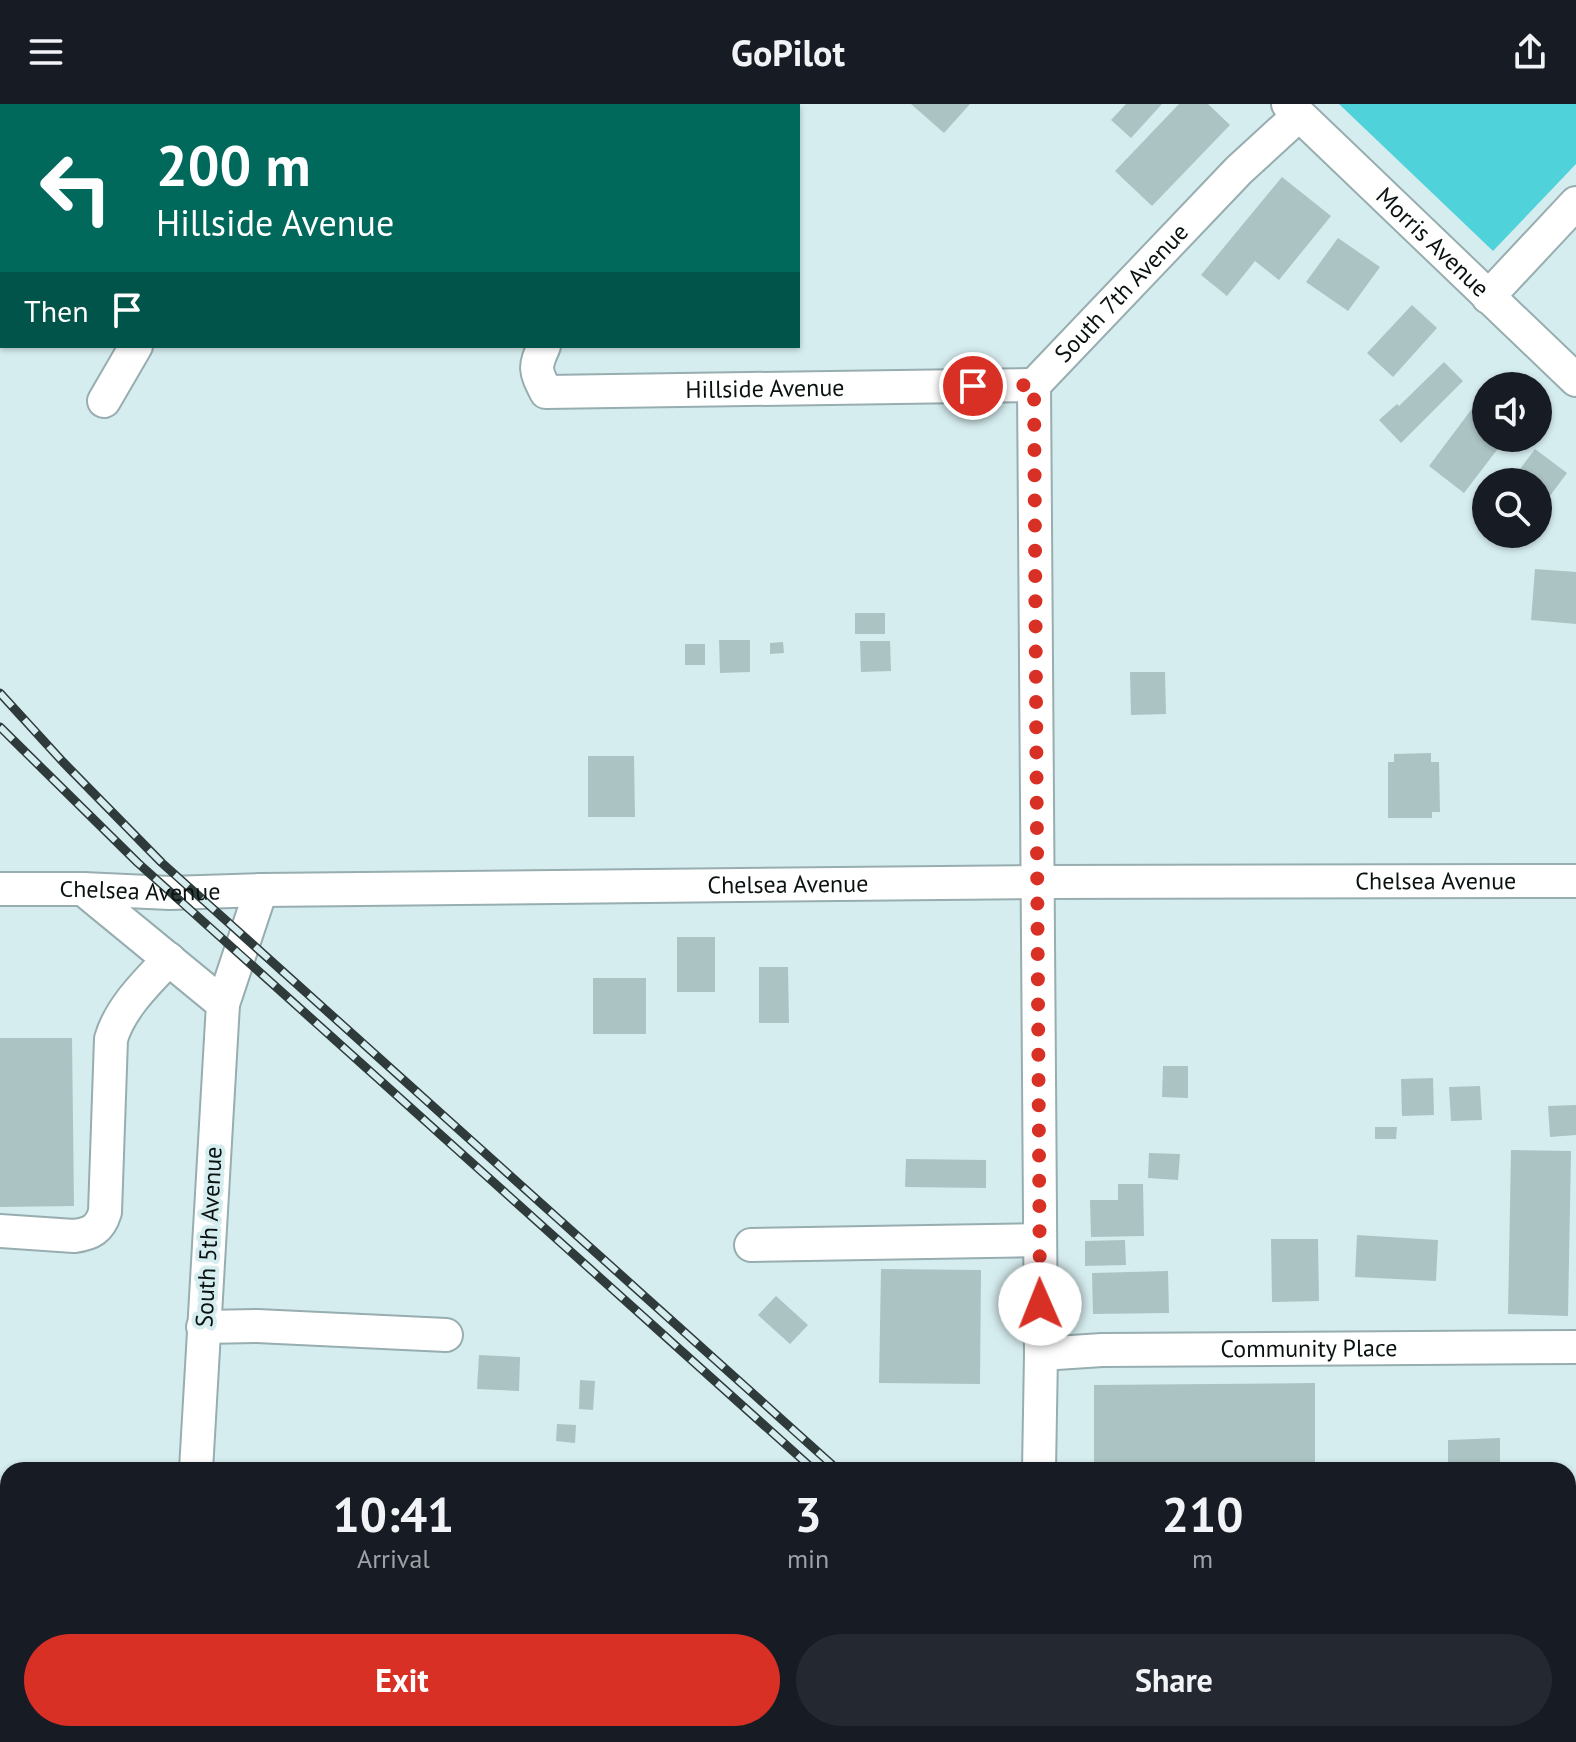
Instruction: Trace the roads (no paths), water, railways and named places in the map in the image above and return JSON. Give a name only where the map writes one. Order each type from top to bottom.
[{"type":"street","name":"Morris Avenue","points":[[1294,110],[1576,380]]},
{"type":"street","name":"South 7th Avenue","points":[[1034,385],[1294,110]]},
{"type":"street","points":[[1488,297],[1576,203]]},
{"type":"street","points":[[104,401],[135,348]]},
{"type":"street","name":"Hillside Avenue","points":[[543,348],[536,364],[537,374],[546,392],[1034,385]]},
{"type":"street","points":[[1034,385],[1039,1462]]},
{"type":"street","name":"Chelsea Avenue","points":[[0,889],[170,893],[1038,882],[1576,881]]},
{"type":"street","points":[[83,889],[223,1004]]},
{"type":"street","name":"South 5th Avenue","points":[[196,1462],[223,1004],[261,890]]},
{"type":"street","points":[[0,1231],[87,1235],[102,1222],[105,1212],[111,1039],[120,1018],[169,959]]},
{"type":"street","points":[[751,1245],[1040,1240]]},
{"type":"street","points":[[203,1327],[257,1326],[446,1335]]},
{"type":"street","name":"Community Place","points":[[1041,1354],[1102,1350],[1576,1347]]},
{"type":"railway","points":[[0,693],[162,863],[829,1462]]},
{"type":"railway","points":[[0,727],[138,863],[805,1462]]}]
